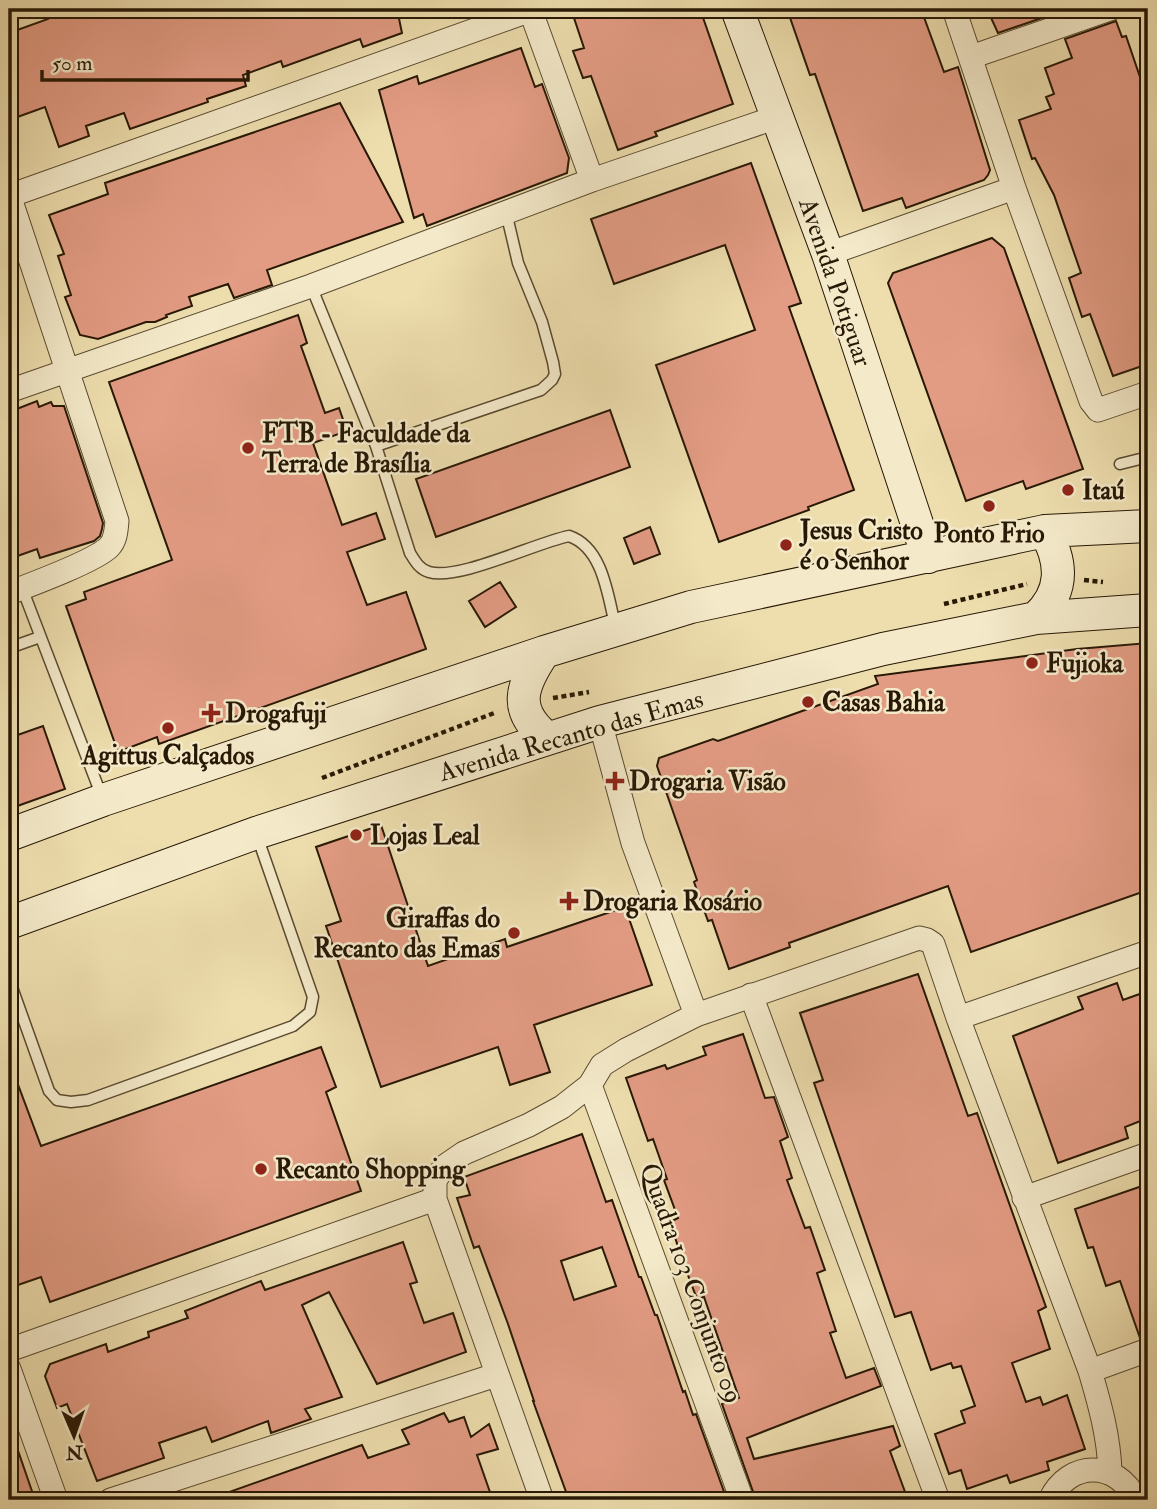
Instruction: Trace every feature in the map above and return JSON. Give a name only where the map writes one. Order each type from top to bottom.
[{"type":"main road","name":"Avenida Potiguar","points":[[737,9],[828,254],[928,557]]},
{"type":"main road","points":[[9,835],[103,800],[544,652],[691,607],[1045,531],[1148,526]]},
{"type":"main road","points":[[1036,618],[1048,607],[1055,595],[1058,577],[1059,563],[1055,548],[1045,531]]},
{"type":"main road","name":"Avenida Recanto das Emas","points":[[9,923],[256,833],[600,722],[883,649],[1036,618],[1148,610]]},
{"type":"main road","points":[[544,652],[526,682],[523,702],[525,716],[532,727],[547,738]]},
{"type":"street","points":[[16,590],[95,556],[111,546],[116,535],[117,521],[9,195],[531,9],[592,180]]},
{"type":"street","points":[[954,9],[1014,188],[1091,401],[1098,410],[1148,393]]},
{"type":"street","points":[[971,57],[1111,9]]},
{"type":"street","points":[[9,391],[311,286],[592,180],[777,117]]},
{"type":"street","points":[[828,254],[1014,188]]},
{"type":"street","points":[[600,722],[633,844],[696,1015]]},
{"type":"street","points":[[542,1500],[435,1199],[435,1180],[445,1166],[464,1153],[529,1125],[562,1107],[590,1085],[602,1065],[626,1049],[696,1015],[919,938],[933,944],[1024,1198],[1090,1371],[1105,1421],[1110,1448],[1110,1472]]},
{"type":"street","points":[[958,1018],[1148,952]]},
{"type":"street","points":[[751,995],[938,1500]]},
{"type":"street","name":"Quadra 103 Conjunto 09","points":[[590,1085],[742,1500]]},
{"type":"street","points":[[1024,1198],[1148,1154]]},
{"type":"street","points":[[9,1350],[435,1199]]},
{"type":"street","points":[[1090,1371],[1148,1350]]},
{"type":"street","points":[[9,1369],[56,1500]]},
{"type":"street","points":[[111,1500],[496,1375]]},
{"type":"street","points":[[1050,1500],[1065,1479],[1086,1470],[1110,1472],[1129,1486],[1136,1500]]},
{"type":"lane","points":[[376,446],[541,390],[552,380],[555,374],[553,362],[542,322],[518,263],[506,212]]},
{"type":"lane","points":[[311,286],[376,446],[410,553],[418,566],[429,572],[454,572],[569,536],[581,540],[590,550],[600,571],[616,630]]},
{"type":"lane","points":[[1120,464],[1148,457]]},
{"type":"lane","points":[[16,590],[40,637],[103,800]]},
{"type":"lane","points":[[9,648],[40,637]]},
{"type":"lane","points":[[9,979],[49,1091],[57,1100],[88,1100],[293,1026],[310,1012],[313,997],[256,833]]},
{"type":"building","points":[[44,9],[397,9],[402,33],[363,47],[360,39],[283,67],[281,61],[243,75],[246,86],[130,129],[124,113],[86,126],[89,136],[59,147],[45,107],[9,120],[9,33],[48,19]]},
{"type":"building","points":[[571,9],[700,9],[733,104],[655,132],[657,136],[618,150],[591,76],[583,78],[573,51],[584,48]]},
{"type":"building","points":[[787,9],[921,9],[944,72],[958,67],[990,170],[984,180],[906,208],[902,198],[863,211],[815,74],[810,75]]},
{"type":"building","points":[[987,9],[1068,9],[998,33]]},
{"type":"building","points":[[1116,21],[1122,37],[1126,36],[1140,77],[1143,76],[1148,91],[1148,364],[1113,376],[1090,314],[1082,317],[1069,278],[1081,273],[1054,195],[1035,158],[1032,159],[1019,120],[1051,109],[1046,97],[1054,94],[1045,68],[1072,58],[1065,39]]},
{"type":"building","points":[[521,48],[535,87],[542,84],[569,158],[567,173],[427,226],[423,214],[414,218],[379,90],[417,76],[419,84]]},
{"type":"building","points":[[340,103],[403,222],[267,270],[272,285],[234,298],[228,284],[189,297],[192,306],[155,322],[146,322],[98,339],[80,335],[65,297],[71,295],[58,256],[64,254],[49,215],[108,194],[105,183]]},
{"type":"building","points":[[751,163],[801,303],[789,307],[854,490],[808,507],[809,510],[719,542],[656,365],[755,330],[725,245],[614,284],[591,219]]},
{"type":"building","points":[[992,238],[1004,248],[1083,469],[1026,489],[1023,481],[966,501],[888,283],[893,273]]},
{"type":"building","name":"FTB - Faculdade da Terra de Brasília","points":[[298,315],[307,343],[301,346],[325,413],[339,408],[347,431],[313,443],[342,525],[376,513],[385,539],[347,552],[367,605],[406,592],[426,649],[159,744],[157,737],[118,752],[66,606],[86,599],[84,592],[172,560],[109,382]]},
{"type":"building","points":[[37,401],[39,407],[51,402],[53,406],[64,406],[103,523],[102,529],[100,536],[94,541],[40,558],[37,549],[9,559],[9,412]]},
{"type":"building","points":[[610,410],[630,467],[436,537],[416,479]]},
{"type":"building","points":[[650,527],[660,554],[634,564],[624,538]]},
{"type":"building","points":[[500,582],[516,607],[485,627],[469,601]]},
{"type":"building","points":[[1148,643],[1148,890],[971,952],[948,886],[789,943],[790,947],[729,969],[712,920],[708,921],[694,882],[697,880],[657,766],[659,758],[713,739],[718,741],[878,684],[875,676],[1077,649]]},
{"type":"building","points":[[43,726],[65,789],[9,809],[9,738]]},
{"type":"building","points":[[381,825],[428,966],[505,939],[507,947],[625,907],[652,985],[534,1025],[550,1072],[510,1085],[498,1047],[381,1087],[326,926],[341,921],[316,847]]},
{"type":"building","points":[[918,974],[968,1116],[977,1113],[1046,1307],[1038,1311],[1050,1349],[1012,1363],[1026,1402],[1040,1397],[1043,1405],[1067,1395],[1085,1449],[1047,1462],[1049,1470],[1010,1483],[1007,1475],[967,1489],[961,1470],[949,1474],[935,1434],[965,1423],[961,1411],[975,1406],[961,1366],[953,1368],[951,1363],[931,1370],[911,1312],[895,1317],[814,1083],[823,1080],[800,1013]]},
{"type":"building","points":[[1117,983],[1123,1000],[1148,991],[1148,1118],[1125,1127],[1128,1138],[1058,1163],[1013,1036],[1083,1009],[1078,997]]},
{"type":"building","points":[[743,1034],[765,1098],[774,1097],[788,1137],[780,1141],[792,1178],[787,1180],[805,1228],[810,1227],[825,1270],[817,1273],[836,1331],[830,1333],[846,1378],[874,1368],[881,1386],[747,1438],[754,1459],[893,1426],[900,1446],[890,1451],[908,1500],[756,1500],[722,1404],[739,1398],[704,1297],[697,1299],[683,1262],[670,1222],[678,1218],[664,1180],[667,1179],[653,1139],[648,1141],[626,1078],[665,1065],[667,1069],[706,1055],[703,1047]]},
{"type":"building","name":"Recanto Shopping","points":[[321,1047],[336,1087],[326,1092],[361,1191],[50,1302],[41,1277],[9,1288],[9,1067],[11,1066],[41,1146]]},
{"type":"building","points":[[582,1134],[606,1202],[612,1200],[639,1277],[657,1315],[683,1392],[685,1391],[693,1415],[696,1414],[727,1500],[569,1500],[508,1324],[479,1246],[474,1248],[457,1198],[470,1195],[464,1177]],"holes":[[[602,1247],[616,1286],[574,1300],[561,1261]]]},
{"type":"building","points":[[1148,1184],[1148,1336],[1140,1338],[1120,1281],[1106,1286],[1093,1247],[1088,1248],[1075,1209]]},
{"type":"building","points":[[403,1242],[417,1282],[410,1284],[424,1323],[453,1313],[466,1352],[377,1384],[329,1292],[302,1305],[342,1397],[305,1409],[311,1419],[271,1433],[268,1421],[212,1442],[206,1427],[159,1443],[164,1458],[97,1481],[67,1404],[57,1408],[45,1376],[50,1364],[106,1344],[108,1352],[149,1337],[148,1332],[188,1318],[185,1311],[261,1281],[265,1290]]},
{"type":"building","points":[[444,1413],[449,1422],[464,1417],[471,1437],[489,1424],[498,1449],[477,1455],[491,1495],[476,1500],[216,1500],[215,1497],[362,1445],[368,1458],[409,1444],[402,1430]]},
{"type":"building","points":[[9,1436],[13,1436],[35,1500],[9,1500]]},
{"type":"place","name":"FTB - Faculdade da Terra de Brasília","points":[[248,448]]},
{"type":"place","name":"Itaú","points":[[1068,490]]},
{"type":"place","name":"Ponto Frio","points":[[989,506]]},
{"type":"place","name":"Jesus Cristo é o Senhor","points":[[786,545]]},
{"type":"place","name":"Fujioka","points":[[1032,663]]},
{"type":"place","name":"Casas Bahia","points":[[808,702]]},
{"type":"place","name":"Drogafuji","points":[[211,713]]},
{"type":"place","name":"Agittus Calçados","points":[[168,728]]},
{"type":"place","name":"Drogaria Visão","points":[[615,781]]},
{"type":"place","name":"Lojas Leal","points":[[356,835]]},
{"type":"place","name":"Drogaria Rosário","points":[[569,901]]},
{"type":"place","name":"Giraffas do Recanto das Emas","points":[[514,933]]},
{"type":"place","name":"Recanto Shopping","points":[[261,1169]]}]
